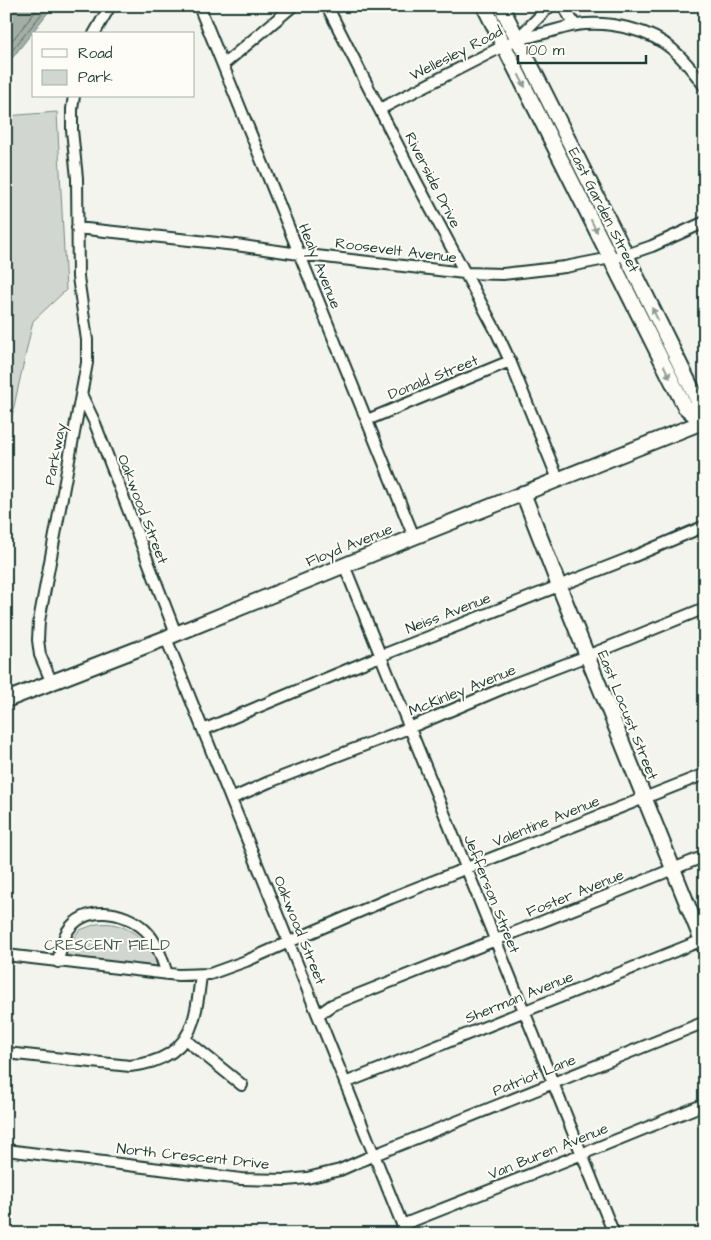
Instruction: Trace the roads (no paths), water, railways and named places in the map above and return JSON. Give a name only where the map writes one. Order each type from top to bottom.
[{"type":"street","points":[[95,32],[110,6]]},
{"type":"street","name":"Healy Avenue","points":[[199,6],[414,537]]},
{"type":"street","points":[[224,64],[293,6]]},
{"type":"street","name":"Riverside Drive","points":[[328,6],[496,331],[558,479]]},
{"type":"street","name":"East Garden Street","points":[[484,6],[685,407],[704,425]]},
{"type":"street","name":"East Garden Street","points":[[501,6],[698,401],[704,425]]},
{"type":"street","points":[[517,39],[550,6]]},
{"type":"street","points":[[563,6],[574,25]]},
{"type":"street","name":"Wellesley Road","points":[[380,109],[517,39],[536,36],[574,25],[586,24],[614,25],[640,31],[655,38],[688,64],[705,87]]},
{"type":"street","name":"Parkway","points":[[52,683],[40,655],[38,640],[39,621],[88,363],[87,340],[78,277],[77,178],[72,130],[74,98]]},
{"type":"street","name":"Roosevelt Avenue","points":[[77,228],[464,272],[503,274],[538,271],[611,259],[652,246],[705,222]]},
{"type":"street","name":"Donald Street","points":[[367,420],[510,362]]},
{"type":"street","name":"Oakwood Street","points":[[82,396],[94,421],[203,730],[404,1229]]},
{"type":"street","name":"Floyd Avenue","points":[[6,700],[171,636],[558,479],[704,425]]},
{"type":"street","name":"East Locust Street","points":[[523,494],[704,942]]},
{"type":"street","name":"Neiss Avenue","points":[[203,730],[380,656],[630,558],[705,526]]},
{"type":"street","name":"Jefferson Street","points":[[344,565],[614,1234]]},
{"type":"street","name":"McKinley Avenue","points":[[231,798],[705,608]]},
{"type":"street","name":"Valentine Avenue","points":[[6,955],[178,976],[210,974],[246,962],[391,898],[705,774]]},
{"type":"street","name":"Foster Avenue","points":[[318,1014],[332,1005],[624,890],[705,856]]},
{"type":"street","points":[[58,962],[67,932],[76,922],[86,915],[100,913],[119,914],[133,920],[150,936],[158,950],[167,974]]},
{"type":"street","name":"Sherman Avenue","points":[[345,1083],[704,942]]},
{"type":"street","points":[[6,1053],[130,1066],[146,1064],[163,1058],[176,1050],[185,1039],[194,1021],[201,974]]},
{"type":"street","name":"Patriot Lane","points":[[374,1154],[705,1022]]},
{"type":"street","points":[[185,1039],[242,1085]]},
{"type":"street","name":"Van Buren Avenue","points":[[404,1229],[705,1104]]},
{"type":"street","name":"North Crescent Drive","points":[[6,1150],[241,1179],[288,1180],[307,1178],[340,1170],[374,1154]]},
{"type":"water","points":[[9,6],[53,6],[6,66],[6,10]]},
{"type":"park label","name":"CRESCENT FIELD","points":[[107,945]]}]
